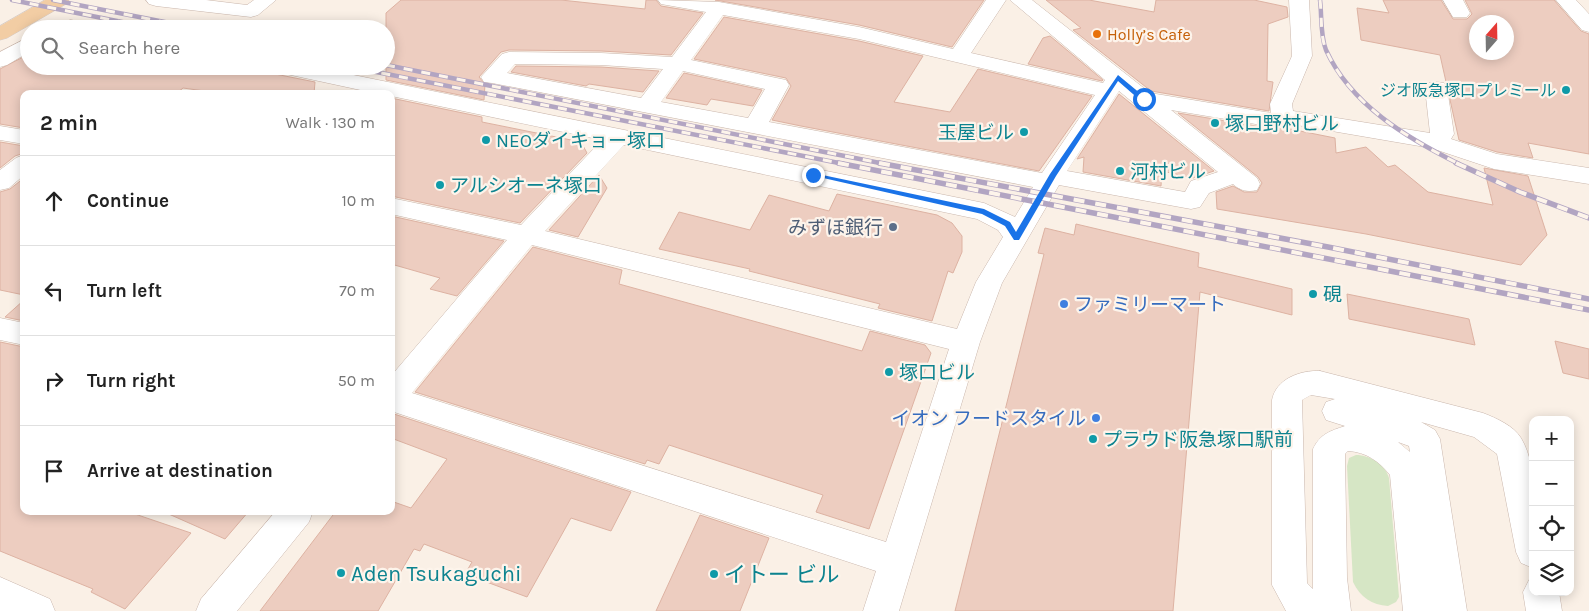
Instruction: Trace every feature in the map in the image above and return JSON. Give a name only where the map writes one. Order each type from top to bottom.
[{"type":"main road","points":[[24,20],[58,0]]},
{"type":"main road","points":[[0,34],[20,22]]},
{"type":"street","points":[[156,0],[251,11],[266,0]]},
{"type":"street","points":[[668,0],[859,33],[959,56],[1113,84],[1144,99],[1242,180],[1200,187],[1190,201],[1050,179],[756,126],[492,77],[509,58],[602,59],[678,64],[778,85],[756,126]]},
{"type":"street","points":[[959,56],[996,0]]},
{"type":"street","points":[[1020,0],[1113,84]]},
{"type":"street","points":[[1282,116],[1281,104],[1302,56],[1296,0]]},
{"type":"street","points":[[1566,0],[1589,26]]},
{"type":"street","points":[[647,106],[719,8]]},
{"type":"street","points":[[0,61],[20,49]]},
{"type":"street","points":[[303,75],[337,87],[354,90]]},
{"type":"street","points":[[881,611],[966,342],[989,282],[1050,179],[1113,84]]},
{"type":"street","points":[[1434,141],[1443,134],[1436,88]]},
{"type":"street","points":[[395,97],[619,136],[984,212],[1008,224],[1016,238]]},
{"type":"street","points":[[1144,99],[1274,120],[1282,116],[1434,141],[1494,161],[1589,176]]},
{"type":"street","points":[[0,133],[20,136]]},
{"type":"street","points":[[395,393],[526,235],[619,136]]},
{"type":"street","points":[[0,182],[20,166]]},
{"type":"street","points":[[395,207],[526,235],[966,342]]},
{"type":"street","points":[[0,329],[20,333]]},
{"type":"street","points":[[1310,611],[1295,595],[1290,585],[1287,400],[1288,394],[1308,382],[1320,383],[1464,419],[1494,432],[1509,446],[1513,456],[1533,551]]},
{"type":"street","points":[[395,399],[897,562]]},
{"type":"street","points":[[1338,411],[1417,434],[1424,439],[1449,611]]},
{"type":"street","points":[[1333,611],[1330,578],[1329,449],[1336,441],[1347,438],[1370,442],[1382,447],[1400,461],[1406,470],[1421,611]]},
{"type":"street","points":[[214,611],[294,515]]},
{"type":"street","points":[[0,594],[37,611]]},
{"type":"street","points":[[1542,596],[1544,611]]},
{"type":"green space","points":[[1356,455],[1376,461],[1384,468],[1389,478],[1399,597],[1396,602],[1388,606],[1377,604],[1367,599],[1359,592],[1353,582],[1347,466],[1349,458]]},
{"type":"building","points":[[401,0],[561,0],[645,9],[646,0],[656,0],[661,6],[703,13],[671,55],[601,51],[509,50],[501,52],[479,77],[485,84],[484,100],[386,80],[386,75],[395,75],[395,20],[386,20],[386,13]]},
{"type":"building","points":[[715,0],[984,0],[952,47],[859,25]]},
{"type":"building","points":[[1046,0],[1089,0],[1154,12],[1156,0],[1254,0],[1287,7],[1288,17],[1268,24],[1267,81],[1273,82],[1269,111],[1151,91],[1073,30],[1081,28]]},
{"type":"building","points":[[1383,0],[1441,0],[1453,19],[1467,19],[1469,17],[1469,60],[1514,60],[1514,15],[1471,15],[1465,0],[1554,0],[1581,31],[1589,34],[1589,154],[1528,143],[1533,158],[1497,152],[1459,140],[1440,55],[1361,40],[1357,8],[1389,13]]},
{"type":"building","points":[[724,17],[859,41],[923,56],[894,102],[950,112],[978,69],[1092,96],[1039,171],[772,120],[791,86],[786,78],[694,59]]},
{"type":"building","points":[[1050,36],[1103,80],[1028,64],[1043,38]]},
{"type":"building","points":[[20,59],[20,75],[280,75],[315,82],[314,90],[197,90],[183,88],[181,90],[20,90],[20,127],[0,124],[0,69]]},
{"type":"building","points":[[516,66],[601,67],[659,71],[643,92],[589,84],[586,86],[511,72]]},
{"type":"building","points":[[684,73],[762,90],[753,106],[711,99],[707,105],[666,98]]},
{"type":"building","points":[[1119,94],[1214,171],[1193,178],[1162,171],[1161,186],[1083,172],[1084,157],[1077,159]]},
{"type":"building","points":[[395,99],[482,117],[482,122],[581,142],[587,153],[520,223],[395,197]]},
{"type":"building","points":[[1178,113],[1274,129],[1280,127],[1335,138],[1336,153],[1366,147],[1388,167],[1395,165],[1428,192],[1493,205],[1484,168],[1528,176],[1547,235],[1521,265],[1366,234],[1217,209],[1216,192],[1233,186],[1244,192],[1257,192],[1262,183],[1258,177]]},
{"type":"building","points":[[0,142],[20,145],[20,154],[0,168]]},
{"type":"building","points":[[599,175],[607,188],[578,237],[549,230]]},
{"type":"building","points":[[20,181],[20,294],[0,290],[0,192],[10,189]]},
{"type":"building","points":[[837,194],[937,215],[952,223],[962,236],[962,252],[953,273],[948,271],[932,321],[878,308],[880,304],[749,271],[750,269],[659,249],[679,212],[750,230],[769,195],[829,211]]},
{"type":"building","points":[[395,217],[504,241],[457,296],[430,289],[440,278],[395,265]]},
{"type":"building","name":"プラウド阪急塚口駅前","points":[[1076,224],[1199,253],[1198,267],[1292,289],[1292,315],[1200,292],[1173,611],[955,611],[1044,254],[1038,253],[1045,228],[1074,235]]},
{"type":"building","points":[[533,247],[622,270],[619,284],[862,351],[870,331],[925,345],[931,353],[869,529],[816,512],[823,495],[669,445],[659,464],[647,460],[645,464],[415,392]]},
{"type":"building","points":[[1347,294],[1469,319],[1475,345],[1349,319]]},
{"type":"building","points":[[20,304],[20,320],[5,317]]},
{"type":"building","points":[[1555,341],[1589,349],[1589,379],[1563,373]]},
{"type":"building","points":[[0,342],[20,346],[20,515],[138,515],[191,533],[125,609],[91,592],[93,589],[0,551]]},
{"type":"building","points":[[395,414],[631,492],[611,531],[571,518],[527,597],[465,574],[472,562],[424,544],[420,551],[414,549],[378,611],[260,611],[333,515],[395,515],[395,502],[411,508],[447,459],[395,440]]},
{"type":"building","points":[[171,515],[246,515],[225,539]]},
{"type":"building","name":"イトー ビル","points":[[700,515],[769,538],[740,611],[656,611]]},
{"type":"railway","points":[[12,0],[112,20]]},
{"type":"railway","points":[[53,0],[154,20]]},
{"type":"railway","points":[[1320,0],[1322,32],[1326,50],[1337,70],[1350,87],[1382,118],[1420,143],[1459,164]]},
{"type":"railway","points":[[395,67],[885,164]]},
{"type":"railway","points":[[392,75],[844,164]]},
{"type":"railway","points":[[838,163],[1589,310]]},
{"type":"railway","points":[[879,163],[1328,247],[1589,299]]},
{"type":"railway","points":[[1456,163],[1520,192],[1589,218]]},
{"type":"place","name":"Holly’s Cafe","points":[[1097,34]]},
{"type":"place","name":"ジオ阪急塚口プレミール","points":[[1566,90]]},
{"type":"place","name":"塚口野村ビル","points":[[1215,123]]},
{"type":"place","name":"玉屋ビル","points":[[1024,132]]},
{"type":"place","name":"NEOダイキョー塚口","points":[[486,140]]},
{"type":"place","name":"河村ビル","points":[[1120,171]]},
{"type":"place","name":"アルシオーネ塚口","points":[[440,185]]},
{"type":"place","name":"みずほ銀行","points":[[893,227]]},
{"type":"place","name":"硯","points":[[1313,294]]},
{"type":"place","name":"ファミリーマート","points":[[1064,304]]},
{"type":"place","name":"塚口ビル","points":[[889,372]]},
{"type":"place","name":"イオン フードスタイル","points":[[1096,418]]},
{"type":"place","name":"プラウド阪急塚口駅前","points":[[1093,439]]},
{"type":"place","name":"Aden Tsukaguchi","points":[[341,573]]},
{"type":"place","name":"イトー ビル","points":[[714,574]]},
{"type":"route","points":[[813,175],[984,212],[1008,224],[1016,238],[1043,195],[1052,176],[1118,77],[1144,99]]}]
